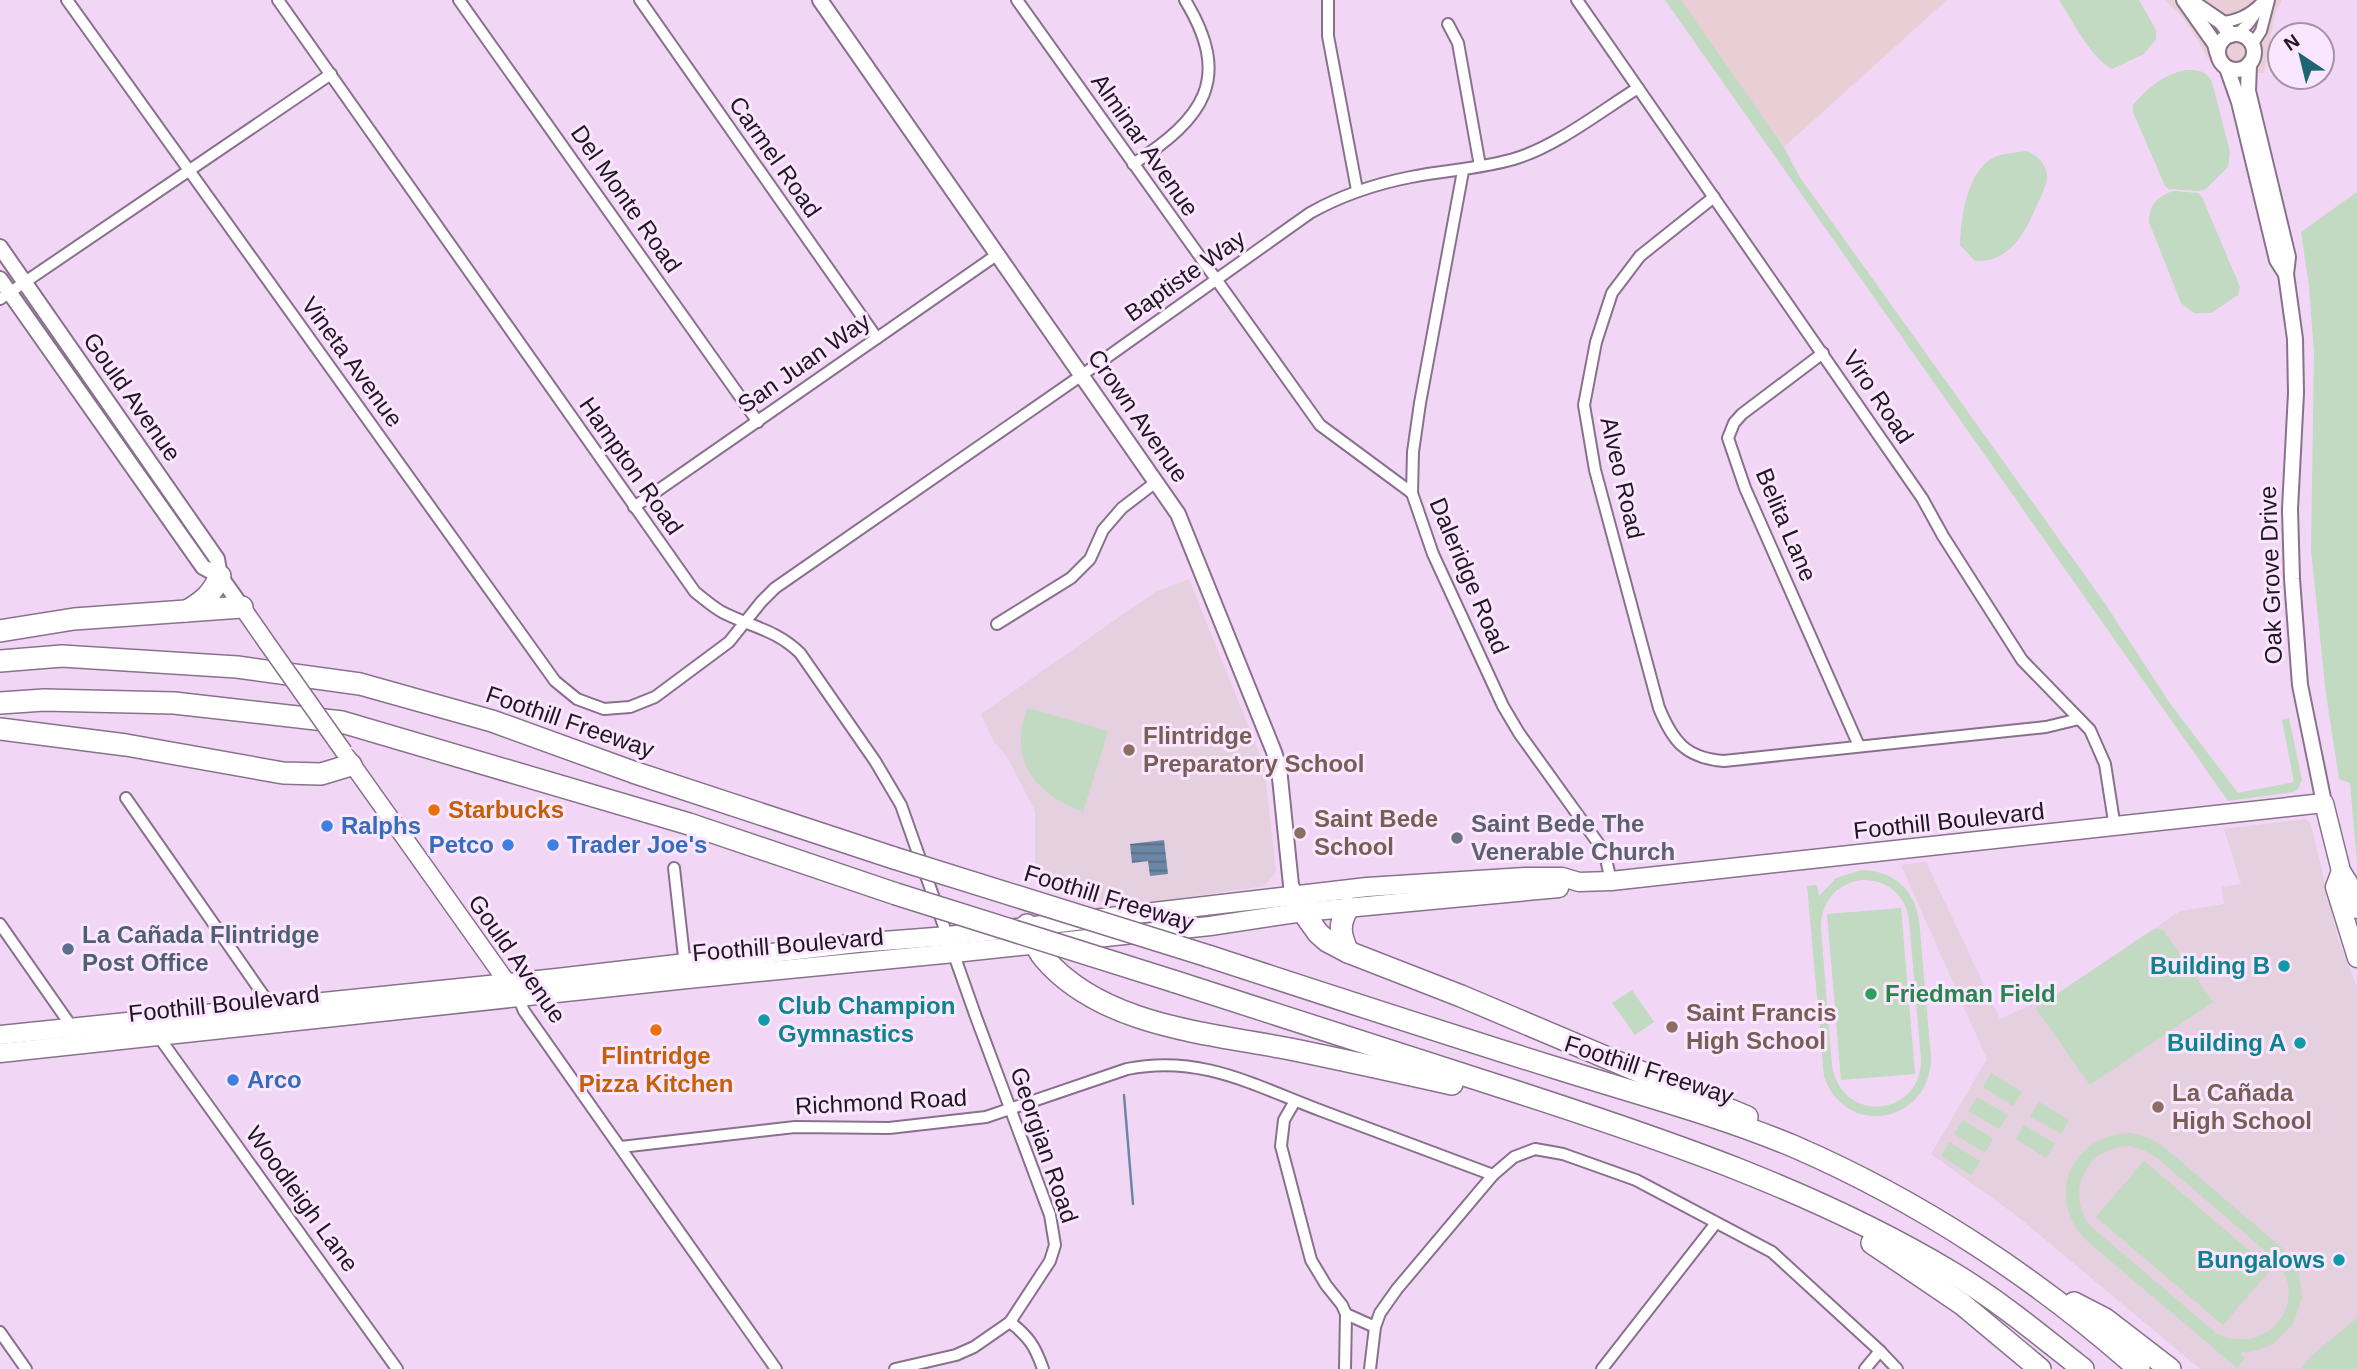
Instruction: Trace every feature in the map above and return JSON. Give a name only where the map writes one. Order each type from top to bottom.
[{"type":"highway","points":[[186,611],[204,601],[213,592],[220,576]]},
{"type":"highway","points":[[0,631],[74,620],[242,607]]},
{"type":"highway","name":"Foothill Freeway","points":[[0,661],[62,656],[210,665],[360,684],[492,721],[633,772],[894,858],[1734,1125],[1793,1146],[1934,1219],[2019,1274],[2110,1343],[2139,1369]]},
{"type":"highway","points":[[0,703],[44,700],[174,703],[342,722],[689,824],[896,894],[1575,1111],[1787,1189],[1864,1224],[1953,1273],[1999,1304],[2083,1369]]},
{"type":"highway","points":[[0,729],[126,745],[283,773],[321,774],[347,758]]},
{"type":"highway","points":[[1299,904],[1318,933],[1348,952],[1461,996],[1738,1112],[1847,1172]]},
{"type":"highway","points":[[1348,908],[1341,919],[1340,929],[1348,952]]},
{"type":"highway","points":[[1032,934],[1042,956],[1056,970],[1118,1009],[1148,1020],[1575,1111]]},
{"type":"highway","points":[[1787,1189],[1838,1224],[1913,1268],[1962,1304],[2040,1369]]},
{"type":"highway","points":[[2019,1274],[2105,1319],[2170,1369]]},
{"type":"main road","name":"Gould Avenue","points":[[242,607],[512,990]]},
{"type":"main road","name":"Foothill Boulevard","points":[[0,1035],[76,1035],[154,1027],[285,1022],[512,990],[686,971],[948,936],[1032,934],[1299,904],[1367,887],[1525,877],[1562,877],[1579,882],[1611,881],[2115,828],[2324,803]]},
{"type":"main road","name":"Oak Grove Drive","points":[[2324,803],[2341,871],[2348,882],[2357,909]]},
{"type":"main road","name":"Oak Grove Drive","points":[[2341,871],[2335,887],[2357,958]]},
{"type":"main road","name":"Foothill Boulevard","points":[[1299,904],[1348,908],[1563,888],[1579,882]]},
{"type":"main road","name":"Foothill Boulevard","points":[[686,971],[954,953],[1032,934]]},
{"type":"main road","name":"Foothill Boulevard","points":[[154,1027],[271,1007],[512,990]]},
{"type":"main road","name":"Foothill Boulevard","points":[[0,1052],[76,1035]]},
{"type":"street","name":"Vineta Avenue","points":[[66,0],[555,681],[577,699],[604,709],[630,707]]},
{"type":"street","name":"Hampton Road","points":[[278,0],[695,592],[721,611],[786,640],[800,653],[875,761],[901,805],[948,936]]},
{"type":"street","name":"Del Monte Road","points":[[459,0],[758,422]]},
{"type":"street","name":"Carmel Road","points":[[639,0],[877,338]]},
{"type":"street","name":"Crown Avenue","points":[[820,0],[1178,514],[1275,752],[1291,885],[1299,904]]},
{"type":"street","name":"Alminar Avenue","points":[[1017,0],[1320,425],[1412,493]]},
{"type":"street","points":[[1133,164],[1179,131],[1195,112],[1206,89],[1209,74],[1208,51],[1199,23],[1185,0]]},
{"type":"street","points":[[1328,0],[1328,36],[1357,190]]},
{"type":"street","name":"Viro Road","points":[[1577,0],[1922,498],[2022,660],[2090,730],[2105,764],[2115,828]]},
{"type":"street","points":[[2184,0],[2215,44],[2222,63],[2227,68],[2237,69],[2249,65],[2253,56],[2252,45],[2246,38],[2234,35],[2221,22],[2189,0]]},
{"type":"street","points":[[2217,52],[2222,41],[2248,24],[2264,2]]},
{"type":"street","points":[[2221,22],[2235,20],[2264,2]]},
{"type":"street","points":[[2252,45],[2261,32],[2264,2]]},
{"type":"street","points":[[1448,24],[1458,43],[1480,166]]},
{"type":"street","name":"Oak Grove Drive","points":[[2249,65],[2248,91],[2288,257],[2286,274],[2295,339],[2296,393],[2290,509],[2296,639],[2300,684],[2324,803]]},
{"type":"street","name":"Oak Grove Drive","points":[[2227,68],[2242,113],[2277,260],[2286,274]]},
{"type":"street","points":[[5,295],[331,74]]},
{"type":"street","name":"Baptiste Way","points":[[630,707],[655,697],[729,642],[775,587],[1082,375],[1310,213],[1357,190],[1413,176],[1462,171],[1520,157],[1544,146],[1638,88]]},
{"type":"street","name":"Daleridge Road","points":[[1462,171],[1420,403],[1413,452],[1412,493],[1433,554],[1503,706],[1519,733],[1601,847],[1611,881]]},
{"type":"street","name":"Alveo Road","points":[[1714,197],[1640,256],[1612,293],[1596,342],[1584,405],[1595,470],[1659,708],[1674,738],[1696,756],[1709,760],[1742,760],[1859,746]]},
{"type":"street","name":"Gould Avenue","points":[[0,247],[217,559],[220,576],[242,607]]},
{"type":"street","name":"San Juan Way","points":[[634,507],[999,254]]},
{"type":"street","name":"Gould Avenue","points":[[0,279],[5,295],[203,567],[220,576]]},
{"type":"street","name":"Belita Lane","points":[[1823,353],[1742,414],[1734,423],[1728,438],[1745,488],[1859,746]]},
{"type":"street","points":[[997,624],[1070,578],[1090,559],[1102,530],[1122,508],[1156,482]]},
{"type":"street","points":[[1859,746],[2046,727],[2080,719]]},
{"type":"street","points":[[126,798],[271,1007],[285,1022]]},
{"type":"street","points":[[674,868],[686,971]]},
{"type":"street","points":[[0,924],[76,1035]]},
{"type":"street","name":"Georgian Road","points":[[895,1369],[956,1355],[974,1347],[1010,1322],[1050,1261],[1055,1245],[1050,1215],[948,936]]},
{"type":"street","name":"Gould Avenue","points":[[512,990],[524,1011],[776,1369]]},
{"type":"street","name":"Woodleigh Lane","points":[[154,1027],[397,1369]]},
{"type":"street","name":"Richmond Road","points":[[621,1147],[795,1127],[889,1128],[986,1117],[1146,1065],[1193,1066],[1247,1080],[1294,1101],[1493,1175]]},
{"type":"street","points":[[1294,1101],[1284,1119],[1281,1146],[1311,1260],[1346,1314],[1345,1369]]},
{"type":"street","points":[[1370,1369],[1375,1326],[1380,1313],[1397,1289],[1493,1175],[1514,1157],[1535,1149],[1636,1180],[1772,1252],[1897,1369]]},
{"type":"street","points":[[1602,1369],[1716,1223]]},
{"type":"street","points":[[1346,1314],[1375,1326]]},
{"type":"street","points":[[1010,1322],[1028,1337],[1037,1351],[1043,1369]]},
{"type":"street","points":[[0,1332],[26,1369]]},
{"type":"street","points":[[1865,1369],[1880,1351]]},
{"type":"shaded area","points":[[1680,0],[1947,0],[1784,147]]},
{"type":"shaded area","points":[[2165,0],[2282,0],[2274,21],[2266,21],[2264,73],[2217,73],[2185,20]]},
{"type":"shaded area","name":"Flintridge Preparatory School","points":[[1189,579],[1264,765],[1276,872],[1265,886],[1117,907],[1035,879],[1035,811],[1007,757],[994,742],[981,714],[1155,592]]},
{"type":"shaded area","name":"La Cañada High School","points":[[2305,819],[2310,823],[2315,841],[2338,939],[2357,987],[2357,1369],[2200,1369],[2017,1216],[1931,1154],[1987,1059],[1901,865],[1926,862],[2000,1019],[2061,991],[2180,911],[2224,904],[2222,887],[2241,884],[2224,829]]},
{"type":"green space","points":[[1665,0],[1681,0],[1784,147],[1799,176],[2104,602],[2169,702],[2238,793],[2294,782],[2282,720],[2289,718],[2302,780],[2298,789],[2293,792],[2228,801]]},
{"type":"green space","points":[[2059,0],[2139,0],[2156,30],[2156,39],[2144,54],[2112,69],[2089,47]]},
{"type":"green space","points":[[2185,70],[2201,72],[2212,82],[2230,152],[2228,167],[2206,189],[2199,191],[2169,189],[2165,186],[2133,112],[2133,105],[2150,88],[2170,75]]},
{"type":"green space","points":[[2026,151],[2040,160],[2045,167],[2045,187],[2021,237],[2014,245],[1998,257],[1975,261],[1960,245],[1963,212],[1974,178],[1992,158]]},
{"type":"green space","points":[[2174,191],[2198,193],[2202,197],[2240,287],[2238,295],[2211,313],[2194,313],[2181,303],[2149,222],[2156,202],[2163,195]]},
{"type":"green space","points":[[2357,192],[2357,862],[2350,783],[2339,779],[2326,694],[2311,550],[2314,352],[2309,286],[2301,232]]},
{"type":"green space","points":[[1028,708],[1108,731],[1083,812],[1052,796],[1030,773],[1021,744],[1022,727]]},
{"type":"green space","points":[[1861,870],[1882,873],[1907,890],[1919,919],[1931,1058],[1927,1080],[1917,1098],[1902,1109],[1885,1115],[1867,1115],[1849,1109],[1835,1096],[1824,1076],[1807,886],[1817,885],[1819,896],[1836,878]],"holes":[[[1870,880],[1894,890],[1907,911],[1921,1059],[1918,1078],[1909,1093],[1896,1102],[1881,1106],[1865,1105],[1850,1098],[1839,1085],[1832,1066],[1821,928],[1827,902],[1837,890],[1852,882]]]},
{"type":"green space","name":"Friedman Field","points":[[1901,908],[1915,1074],[1841,1080],[1827,914]]},
{"type":"green space","points":[[2154,929],[2163,930],[2213,1002],[2090,1085],[2036,1008]]},
{"type":"green space","points":[[1632,990],[1654,1022],[1635,1035],[1612,1003]]},
{"type":"green space","points":[[1991,1073],[2022,1092],[2013,1106],[1983,1087]]},
{"type":"green space","points":[[1977,1097],[2008,1115],[1999,1129],[1968,1111]]},
{"type":"green space","points":[[2039,1102],[2069,1120],[2061,1134],[2030,1116]]},
{"type":"green space","points":[[1963,1120],[1993,1139],[1985,1153],[1954,1134]]},
{"type":"green space","points":[[2024,1125],[2055,1144],[2046,1158],[2016,1139]]},
{"type":"green space","points":[[2131,1133],[2149,1138],[2165,1148],[2281,1247],[2298,1269],[2302,1297],[2293,1324],[2273,1344],[2240,1353],[2245,1358],[2237,1368],[2086,1240],[2073,1223],[2067,1205],[2066,1188],[2070,1171],[2079,1156],[2093,1144],[2110,1136]],"holes":[[[2130,1146],[2157,1158],[2278,1262],[2287,1279],[2289,1295],[2285,1310],[2277,1323],[2266,1333],[2251,1339],[2234,1339],[2216,1333],[2089,1225],[2079,1198],[2084,1172],[2102,1153],[2115,1148]]]},
{"type":"green space","points":[[1949,1142],[1980,1161],[1971,1175],[1941,1156]]},
{"type":"green space","points":[[2144,1161],[2271,1269],[2223,1325],[2096,1217]]},
{"type":"green space","points":[[2357,1318],[2357,1369],[2301,1369],[2311,1356]]},
{"type":"water","points":[[1164,840],[1168,874],[1150,876],[1148,861],[1132,863],[1130,844]]},
{"type":"waterway","points":[[1124,1095],[1133,1204]]},
{"type":"place","name":"Flintridge Preparatory School","points":[[1129,750]]},
{"type":"place","name":"Starbucks","points":[[434,810]]},
{"type":"place","name":"Ralphs","points":[[327,826]]},
{"type":"place","name":"Saint Bede School","points":[[1300,833]]},
{"type":"place","name":"Saint Bede The Venerable Church","points":[[1457,838]]},
{"type":"place","name":"Petco","points":[[508,845]]},
{"type":"place","name":"Trader Joe's","points":[[553,845]]},
{"type":"place","name":"La Cañada Flintridge Post Office","points":[[68,949]]},
{"type":"place","name":"Building B","points":[[2284,966]]},
{"type":"place","name":"Friedman Field","points":[[1871,994]]},
{"type":"place","name":"Club Champion Gymnastics","points":[[764,1020]]},
{"type":"place","name":"Saint Francis High School","points":[[1672,1027]]},
{"type":"place","name":"Flintridge Pizza Kitchen","points":[[656,1030]]},
{"type":"place","name":"Building A","points":[[2300,1043]]},
{"type":"place","name":"Arco","points":[[233,1080]]},
{"type":"place","name":"La Cañada High School","points":[[2158,1107]]},
{"type":"place","name":"Bungalows","points":[[2339,1260]]}]
